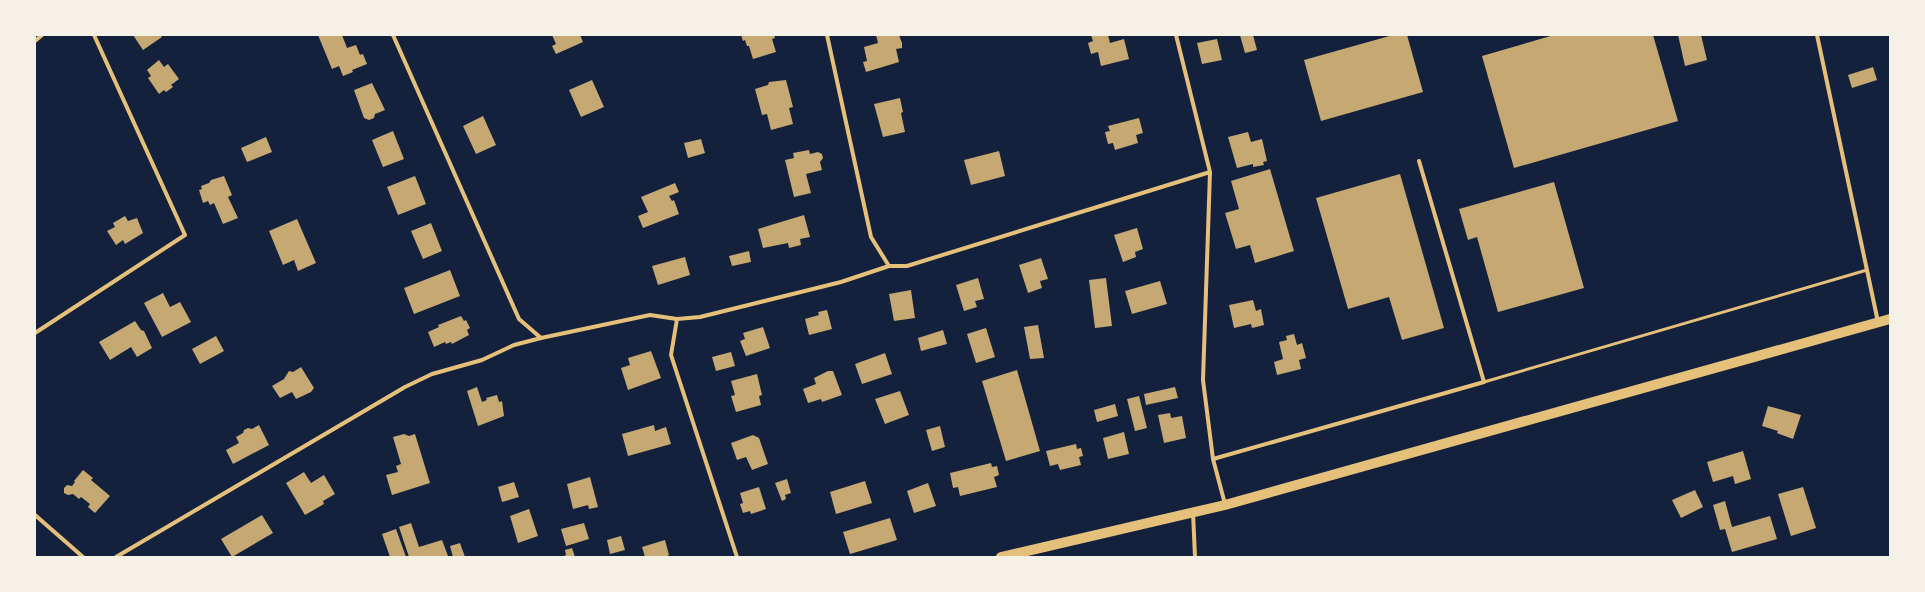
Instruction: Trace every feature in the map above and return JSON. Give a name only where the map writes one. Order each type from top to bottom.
[{"type":"main road","points":[[1001,557],[1225,505],[1890,319]]},
{"type":"street","points":[[35,42],[42,35]]},
{"type":"street","points":[[35,333],[185,235],[94,35]]},
{"type":"street","points":[[393,35],[519,319],[541,338]]},
{"type":"street","points":[[827,35],[871,237],[889,266]]},
{"type":"street","points":[[1176,35],[1210,172],[1203,380],[1213,459],[1225,505]]},
{"type":"street","points":[[1817,35],[1878,323]]},
{"type":"street","points":[[1213,459],[1484,382],[1419,161]]},
{"type":"street","points":[[116,557],[405,387],[432,374],[482,360],[514,346],[541,338],[650,315],[677,319],[700,317],[841,282],[889,266],[907,266],[1210,172]]},
{"type":"street","points":[[677,319],[671,355],[737,557]]},
{"type":"street","points":[[1192,512],[1195,557]]},
{"type":"street","points":[[35,515],[83,557]]},
{"type":"lane","points":[[1484,382],[1867,270]]},
{"type":"building","points":[[133,35],[160,35],[162,37],[143,50]]},
{"type":"building","points":[[318,35],[342,35],[347,48],[356,45],[360,55],[363,54],[367,64],[352,70],[353,72],[343,76],[339,66],[332,69]]},
{"type":"building","points":[[552,35],[580,35],[583,42],[556,54],[552,46],[556,44]]},
{"type":"building","points":[[741,35],[774,35],[775,38],[772,39],[776,52],[753,59],[749,46],[747,46],[745,40],[743,41]]},
{"type":"building","points":[[876,35],[899,35],[902,48],[896,49],[899,62],[866,72],[863,62],[867,61],[864,47],[878,43]]},
{"type":"building","points":[[1091,35],[1108,35],[1110,43],[1124,39],[1129,59],[1101,66],[1098,52],[1091,54],[1088,43],[1093,41]]},
{"type":"building","points":[[1240,35],[1253,35],[1257,50],[1245,53]]},
{"type":"building","points":[[1393,35],[1407,35],[1423,92],[1321,121],[1304,60]]},
{"type":"building","points":[[1554,35],[1653,35],[1678,121],[1514,168],[1482,56]]},
{"type":"building","points":[[1678,35],[1701,35],[1707,60],[1685,66]]},
{"type":"building","points":[[1217,39],[1222,60],[1202,64],[1197,43]]},
{"type":"building","points":[[159,60],[164,67],[168,64],[179,79],[171,85],[173,87],[166,92],[164,90],[159,94],[148,78],[151,76],[147,70]]},
{"type":"building","points":[[1873,67],[1877,80],[1852,88],[1848,75]]},
{"type":"building","points":[[592,80],[604,107],[581,117],[569,90]]},
{"type":"building","points":[[786,80],[793,107],[789,108],[793,124],[771,130],[767,114],[762,115],[755,89],[768,85],[769,82]]},
{"type":"building","points":[[372,83],[385,110],[375,114],[374,118],[369,120],[364,118],[354,90]]},
{"type":"building","points":[[900,98],[905,132],[883,137],[874,104]]},
{"type":"building","points":[[483,116],[496,145],[476,154],[463,126]]},
{"type":"building","points":[[1139,118],[1143,133],[1136,135],[1138,143],[1115,150],[1113,143],[1108,144],[1105,132],[1110,131],[1108,126]]},
{"type":"building","points":[[393,131],[404,159],[383,167],[372,140]]},
{"type":"building","points":[[1248,132],[1251,142],[1262,139],[1267,161],[1263,162],[1264,165],[1253,167],[1253,164],[1237,168],[1228,137]]},
{"type":"building","points":[[266,137],[272,152],[247,162],[241,148]]},
{"type":"building","points":[[701,139],[705,153],[688,158],[684,143]]},
{"type":"building","points":[[809,150],[810,154],[818,152],[822,154],[823,158],[820,162],[822,170],[806,174],[811,193],[794,197],[785,160],[794,158],[793,153]]},
{"type":"building","points":[[999,151],[1005,176],[971,185],[964,160]]},
{"type":"building","points":[[1270,169],[1294,251],[1255,263],[1250,245],[1236,249],[1225,213],[1239,209],[1231,181]]},
{"type":"building","points":[[1400,174],[1444,328],[1402,340],[1389,297],[1348,309],[1316,198]]},
{"type":"building","points":[[224,176],[232,195],[228,197],[238,218],[223,224],[214,203],[210,205],[208,201],[203,203],[199,190],[202,189],[201,186],[209,183],[211,180]]},
{"type":"building","points":[[415,176],[426,204],[398,215],[387,187]]},
{"type":"building","points":[[1554,182],[1584,288],[1498,312],[1477,237],[1468,240],[1459,209]]},
{"type":"building","points":[[675,183],[679,192],[669,196],[672,201],[674,200],[679,214],[643,228],[638,216],[648,212],[641,197]]},
{"type":"building","points":[[804,215],[810,237],[800,239],[801,245],[789,248],[788,243],[763,248],[758,229]]},
{"type":"building","points":[[125,216],[128,221],[137,218],[143,233],[125,244],[123,240],[116,245],[107,231],[115,227],[113,223]]},
{"type":"building","points":[[297,219],[316,263],[298,271],[294,260],[283,265],[269,231]]},
{"type":"building","points":[[431,223],[442,251],[423,259],[411,231]]},
{"type":"building","points":[[1137,228],[1143,249],[1135,252],[1136,257],[1123,262],[1114,235]]},
{"type":"building","points":[[749,251],[751,262],[732,266],[729,256]]},
{"type":"building","points":[[685,257],[690,275],[658,285],[652,266]]},
{"type":"building","points":[[1041,258],[1048,279],[1040,281],[1042,288],[1028,293],[1019,265]]},
{"type":"building","points":[[450,270],[460,296],[414,314],[404,288]]},
{"type":"building","points":[[978,278],[984,299],[975,301],[977,307],[964,311],[956,285]]},
{"type":"building","points":[[1106,278],[1112,326],[1095,328],[1089,280]]},
{"type":"building","points":[[1160,281],[1167,304],[1132,314],[1125,291]]},
{"type":"building","points":[[911,290],[915,318],[894,321],[889,294]]},
{"type":"building","points":[[163,293],[170,307],[180,302],[191,322],[162,337],[144,303]]},
{"type":"building","points":[[1253,300],[1256,311],[1261,309],[1264,325],[1252,328],[1251,324],[1234,328],[1229,305]]},
{"type":"building","points":[[827,310],[832,329],[809,335],[805,319],[819,315],[818,312]]},
{"type":"building","points":[[461,316],[464,321],[466,320],[470,328],[467,330],[469,335],[452,344],[451,342],[446,344],[445,342],[434,347],[428,332],[439,327],[438,325]]},
{"type":"building","points":[[135,321],[141,330],[144,331],[152,348],[137,357],[131,347],[110,360],[99,342]]},
{"type":"building","points":[[1038,325],[1044,358],[1030,359],[1024,327]]},
{"type":"building","points":[[763,327],[770,348],[746,356],[740,341],[745,339],[743,333]]},
{"type":"building","points":[[986,328],[995,357],[976,363],[967,334]]},
{"type":"building","points":[[943,330],[947,344],[921,351],[918,338]]},
{"type":"building","points":[[1294,334],[1297,345],[1302,343],[1306,358],[1299,360],[1301,369],[1277,375],[1274,362],[1283,359],[1279,342],[1287,340],[1286,336]]},
{"type":"building","points":[[216,336],[224,351],[200,364],[192,349]]},
{"type":"building","points":[[651,351],[661,378],[628,390],[621,368],[630,365],[628,358]]},
{"type":"building","points":[[731,352],[735,366],[716,371],[712,357]]},
{"type":"building","points":[[885,353],[892,374],[862,384],[855,364]]},
{"type":"building","points":[[301,367],[314,388],[311,392],[296,399],[292,392],[280,398],[272,386],[284,379],[289,371],[293,372]]},
{"type":"building","points":[[1017,370],[1040,451],[1006,461],[982,381]]},
{"type":"building","points":[[828,371],[833,371],[842,395],[822,402],[821,399],[808,403],[803,389],[816,384],[814,378]]},
{"type":"building","points":[[757,374],[762,395],[759,396],[761,405],[736,412],[731,396],[735,395],[731,381]]},
{"type":"building","points":[[477,387],[482,402],[487,400],[486,398],[497,395],[499,402],[502,401],[504,416],[478,426],[467,391]]},
{"type":"building","points":[[1175,387],[1178,398],[1146,405],[1144,394]]},
{"type":"building","points":[[900,391],[909,415],[885,424],[875,399]]},
{"type":"building","points":[[1139,396],[1147,428],[1135,431],[1127,399]]},
{"type":"building","points":[[1115,404],[1118,416],[1097,422],[1094,410]]},
{"type":"building","points":[[1768,406],[1801,415],[1793,439],[1777,433],[1778,431],[1762,426]]},
{"type":"building","points":[[1170,413],[1171,418],[1182,416],[1186,438],[1164,443],[1158,415]]},
{"type":"building","points":[[259,425],[269,445],[233,464],[226,450],[239,443],[236,437],[243,433],[244,430],[248,428],[252,429]]},
{"type":"building","points":[[654,425],[655,431],[666,427],[671,444],[628,456],[622,434]]},
{"type":"building","points":[[940,426],[945,447],[932,451],[926,430]]},
{"type":"building","points":[[1124,432],[1129,454],[1108,459],[1103,438]]},
{"type":"building","points":[[404,434],[409,436],[415,434],[430,483],[392,495],[386,475],[398,472],[396,466],[401,464],[393,437]]},
{"type":"building","points":[[753,435],[759,438],[768,464],[752,470],[746,457],[737,460],[731,443]]},
{"type":"building","points":[[1076,444],[1077,449],[1081,448],[1083,456],[1079,457],[1081,465],[1060,470],[1058,464],[1050,466],[1046,451]]},
{"type":"building","points":[[1743,451],[1751,479],[1735,484],[1733,476],[1713,482],[1707,462]]},
{"type":"building","points":[[991,463],[992,467],[997,466],[999,475],[994,477],[997,487],[960,496],[958,487],[953,488],[950,473]]},
{"type":"building","points":[[83,470],[93,478],[91,480],[110,496],[95,513],[88,507],[90,504],[81,497],[79,499],[73,494],[68,495],[64,493],[64,488],[67,485],[72,486]]},
{"type":"building","points":[[304,472],[311,483],[324,475],[335,494],[323,501],[324,504],[305,515],[286,483]]},
{"type":"building","points":[[590,477],[598,507],[589,509],[588,505],[573,509],[567,484]]},
{"type":"building","points":[[787,479],[791,493],[785,495],[786,499],[782,501],[775,483]]},
{"type":"building","points":[[865,481],[872,503],[836,514],[830,492]]},
{"type":"building","points":[[514,482],[519,497],[502,502],[498,487]]},
{"type":"building","points":[[928,483],[936,506],[914,513],[907,491]]},
{"type":"building","points":[[759,487],[766,509],[751,514],[750,511],[743,513],[740,504],[743,503],[740,493]]},
{"type":"building","points":[[1803,487],[1816,528],[1791,536],[1778,494]]},
{"type":"building","points":[[1695,490],[1703,507],[1681,518],[1672,500]]},
{"type":"building","points":[[1725,501],[1732,527],[1770,516],[1777,539],[1732,552],[1725,529],[1720,530],[1713,505]]},
{"type":"building","points":[[529,509],[538,536],[518,543],[510,516]]},
{"type":"building","points":[[262,515],[273,533],[232,557],[221,539]]},
{"type":"building","points":[[890,518],[897,540],[850,554],[843,532]]},
{"type":"building","points":[[411,523],[419,547],[442,540],[448,556],[409,557],[399,527]]},
{"type":"building","points":[[584,523],[589,539],[566,546],[561,529]]},
{"type":"building","points":[[396,529],[406,557],[390,557],[382,534]]},
{"type":"building","points":[[621,536],[625,550],[610,554],[607,540]]},
{"type":"building","points":[[665,540],[669,555],[665,557],[645,557],[642,547]]},
{"type":"building","points":[[460,543],[465,557],[453,557],[450,546]]},
{"type":"building","points":[[572,548],[575,557],[562,557],[566,555],[565,550]]}]
